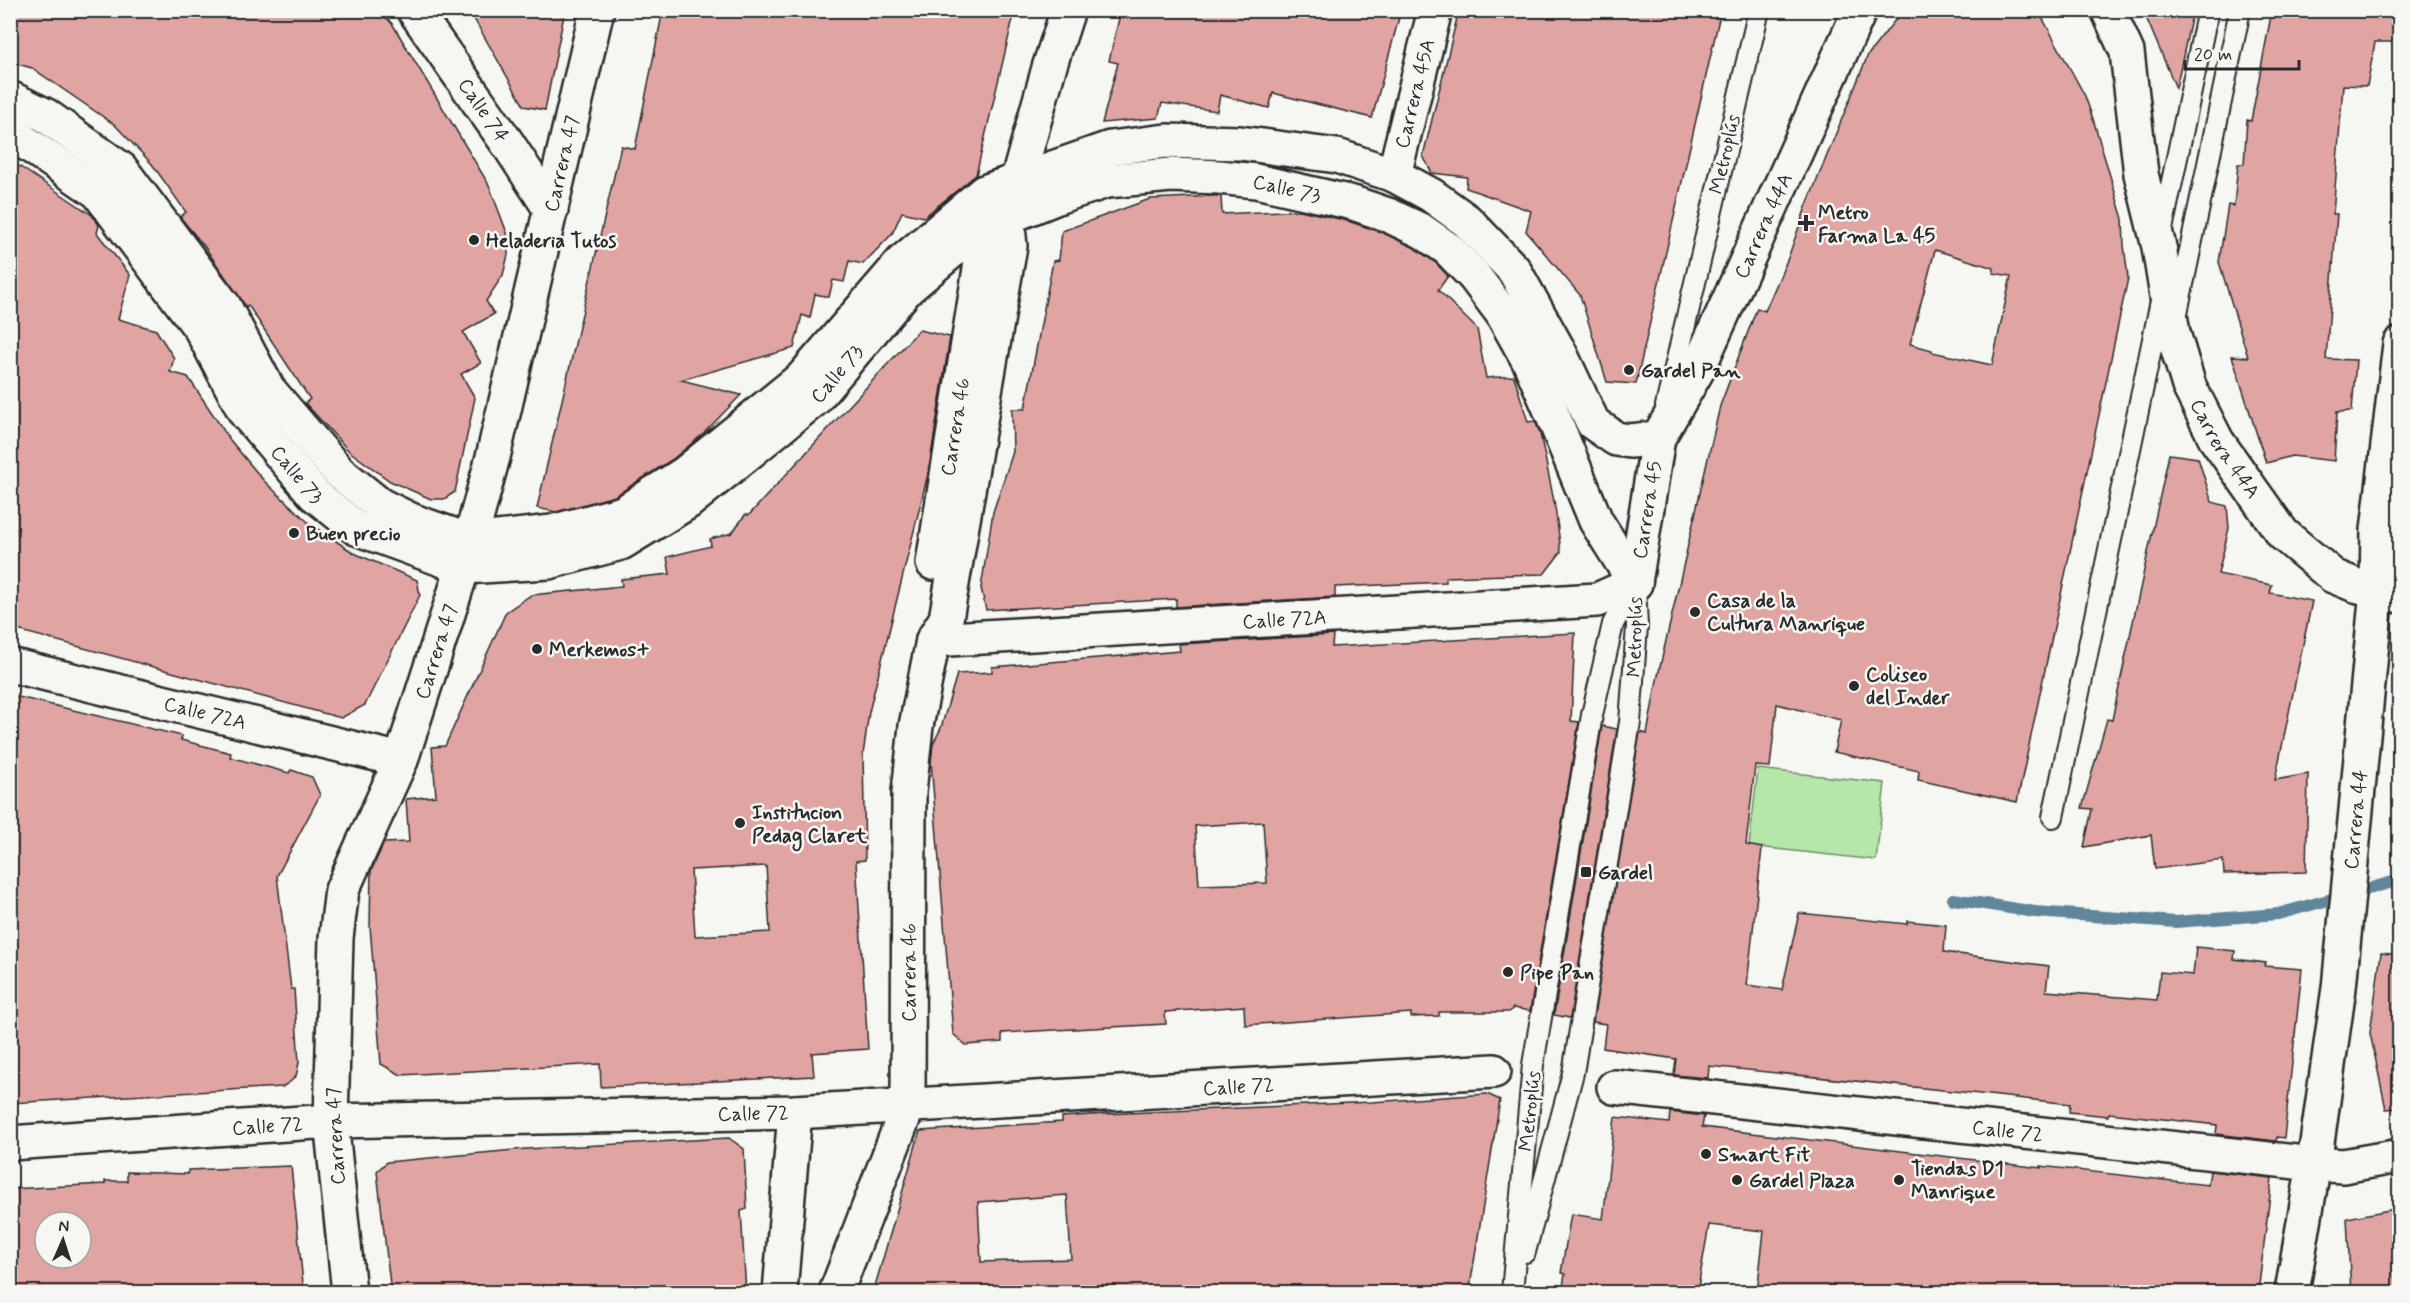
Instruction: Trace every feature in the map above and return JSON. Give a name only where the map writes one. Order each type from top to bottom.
[{"type":"street","name":"Calle 74","points":[[414,10],[508,144],[551,210]]},
{"type":"street","name":"Carrera 47","points":[[349,1293],[331,1121],[336,938],[342,890],[401,760],[466,554],[493,457],[597,10]]},
{"type":"street","name":"Carrera 46","points":[[836,1293],[908,1106],[909,792],[916,726],[933,640],[946,619],[968,498],[1010,246],[1006,218],[1068,10]]},
{"type":"street","name":"Carrera 45A","points":[[1394,175],[1435,10]]},
{"type":"street","name":"Carrera 44A","points":[[1658,438],[1697,371],[1860,10]]},
{"type":"street","name":"Carrera 44A","points":[[2108,10],[2127,52],[2141,174],[2159,247],[2173,333],[2189,386],[2217,441],[2283,534],[2333,576],[2355,585],[2388,593]]},
{"type":"street","name":"Carrera 44A","points":[[2129,10],[2145,48],[2148,69],[2160,168],[2159,247]]},
{"type":"street","name":"Calle 73","points":[[10,98],[45,115],[121,169],[224,306],[268,389],[339,472],[380,505],[413,521],[466,554],[623,513],[684,474],[803,377],[903,261],[984,192],[1110,148],[1166,141],[1219,141],[1337,156],[1394,175],[1431,195],[1467,221],[1514,270],[1560,353],[1562,397],[1596,522],[1635,583]]},
{"type":"street","name":"Calle 73","points":[[10,132],[98,192],[201,329],[245,412],[315,495],[356,528],[466,554],[549,562],[621,543],[688,502],[815,399],[907,289],[978,229],[1060,195],[1107,181],[1171,176],[1219,177],[1303,190],[1388,215],[1422,231],[1448,249],[1474,276],[1502,312],[1530,363],[1562,397],[1606,434],[1630,441],[1658,438]]},
{"type":"street","points":[[1219,141],[1219,177]]},
{"type":"street","name":"Carrera 44","points":[[2292,1293],[2314,1164],[2339,988],[2357,799],[2388,593],[2378,530],[2400,344]]},
{"type":"street","name":"Carrera 45","points":[[1635,583],[1658,438]]},
{"type":"street","name":"Calle 72A","points":[[933,640],[1596,600],[1635,583]]},
{"type":"street","name":"Calle 72A","points":[[10,665],[401,760]]},
{"type":"street","name":"Calle 72","points":[[10,1143],[331,1121],[795,1112],[1494,1071]]},
{"type":"street","name":"Calle 72","points":[[1614,1087],[2314,1164],[2343,1166],[2400,1156]]},
{"type":"street","points":[[780,1293],[795,1112]]},
{"type":"lane","name":"Metroplús","points":[[1658,438],[1759,10]]},
{"type":"lane","points":[[2159,247],[2208,10]]},
{"type":"lane","points":[[2173,333],[2240,10]]},
{"type":"lane","points":[[2053,817],[2165,280]]},
{"type":"lane","name":"Metroplús","points":[[1513,1293],[1573,1072],[1630,722],[1637,626],[1635,583]]},
{"type":"lane","name":"Metroplús","points":[[1513,1293],[1533,1065],[1592,715],[1613,624],[1635,583]]},
{"type":"green space","points":[[1758,769],[1885,783],[1876,860],[1749,846]]},
{"type":"building","points":[[10,10],[380,10],[393,25],[489,185],[507,233],[508,255],[503,275],[486,301],[494,314],[463,332],[481,363],[461,374],[475,398],[455,492],[444,499],[431,499],[390,481],[349,451],[305,403],[310,399],[248,305],[246,307],[204,246],[180,217],[186,212],[152,164],[115,125],[32,68],[10,62]]},
{"type":"building","points":[[469,10],[565,10],[545,110],[524,106]]},
{"type":"building","points":[[663,10],[1015,10],[976,175],[924,217],[902,212],[892,234],[863,264],[849,261],[844,282],[833,280],[829,297],[815,294],[810,318],[802,315],[794,348],[681,380],[741,395],[702,435],[673,459],[615,496],[556,512],[537,508],[621,146],[635,149]]},
{"type":"building","points":[[1121,10],[1401,10],[1372,118],[1273,93],[1269,108],[1220,95],[1217,111],[1162,103],[1158,118],[1102,123],[1118,63],[1109,61]]},
{"type":"building","points":[[1459,10],[1721,10],[1636,384],[1607,382],[1580,295],[1526,231],[1531,211],[1466,188],[1467,177],[1432,173],[1423,156]]},
{"type":"building","points":[[1907,10],[2038,10],[2085,96],[2093,119],[2123,219],[2128,278],[2017,802],[1918,780],[1919,771],[1834,752],[1841,720],[1777,704],[1770,767],[1755,766],[1746,845],[1762,848],[1747,985],[1782,990],[1799,913],[1907,924],[1907,921],[1946,925],[1944,952],[2049,966],[2046,991],[2157,1000],[2160,972],[2193,975],[2196,947],[2235,951],[2234,959],[2266,963],[2265,966],[2302,969],[2284,1138],[2277,1137],[2276,1141],[2216,1134],[2217,1125],[2109,1113],[2108,1116],[2069,1112],[2070,1104],[1962,1092],[1709,1066],[1708,1078],[1674,1075],[1676,1059],[1603,1048],[1606,1024],[1593,1022],[1640,732],[1647,734],[1657,680],[1720,406],[1757,308],[1765,311],[1788,258],[1806,207],[1868,55],[1899,15]],"holes":[[[1935,250],[1994,268],[1993,273],[2011,276],[1992,365],[1932,352],[1932,350],[1910,344]]]},
{"type":"building","points":[[2143,10],[2193,10],[2176,88]]},
{"type":"building","points":[[2272,10],[2400,10],[2395,42],[2375,42],[2367,86],[2343,85],[2333,214],[2337,214],[2326,359],[2356,360],[2352,411],[2337,412],[2334,461],[2292,456],[2266,463],[2232,356],[2248,357],[2219,262],[2228,205],[2234,206],[2238,164],[2244,164],[2247,120],[2251,121]]},
{"type":"building","points":[[10,160],[92,215],[99,225],[97,233],[130,275],[118,319],[156,330],[174,358],[170,372],[188,377],[230,440],[264,481],[310,524],[354,553],[417,580],[420,595],[365,705],[341,718],[10,628]]},
{"type":"building","points":[[1221,196],[1222,214],[1300,210],[1348,221],[1381,232],[1413,247],[1436,263],[1448,276],[1438,290],[1477,329],[1486,378],[1514,376],[1528,422],[1535,421],[1540,433],[1555,506],[1561,552],[1544,574],[1446,577],[1446,582],[1335,587],[1335,597],[1176,607],[1176,599],[986,610],[981,588],[993,512],[1013,452],[1012,409],[1025,409],[1053,261],[1059,260],[1062,231],[1150,199]]},
{"type":"building","points":[[919,330],[950,337],[928,474],[869,712],[863,755],[865,860],[856,861],[868,1049],[812,1053],[814,1076],[601,1087],[600,1064],[401,1075],[381,1064],[370,926],[371,871],[384,843],[409,842],[406,799],[436,796],[432,747],[445,746],[506,612],[531,595],[622,586],[621,579],[670,574],[667,557],[711,546],[710,539],[732,533],[745,515],[749,515]],"holes":[[[766,866],[770,932],[695,936],[691,870]]]},
{"type":"building","points":[[2169,454],[2198,458],[2212,502],[2227,506],[2229,528],[2218,574],[2272,585],[2270,593],[2312,601],[2275,780],[2308,774],[2306,872],[2224,874],[2223,860],[2155,869],[2151,835],[2084,847],[2092,809],[2082,808],[2107,719],[2112,720]]},
{"type":"building","points":[[1575,633],[1571,721],[1579,722],[1530,1011],[1513,1008],[1509,1012],[1439,1012],[1439,1016],[1411,1017],[1411,1013],[1245,1025],[1244,1006],[1165,1012],[1166,1024],[1002,1033],[1002,1042],[966,1045],[953,1034],[931,762],[933,744],[941,728],[957,674],[992,672],[992,667],[1180,651],[1179,644],[1333,635],[1332,647]],"holes":[[[1263,822],[1267,883],[1199,885],[1195,826]]]},
{"type":"building","points":[[10,695],[182,736],[181,740],[231,753],[230,757],[289,773],[291,770],[312,777],[320,795],[277,876],[291,989],[294,989],[299,1063],[296,1076],[290,1082],[282,1087],[10,1103]]},
{"type":"building","name":"Gardel","points":[[1602,726],[1617,729],[1570,1018],[1554,1015]]},
{"type":"building","points":[[2381,953],[2400,955],[2400,1108],[2386,1109],[2370,1033]]},
{"type":"building","points":[[1487,1094],[1500,1100],[1469,1293],[873,1293],[920,1131],[1062,1122],[1062,1117],[1105,1114],[1372,1102]],"holes":[[[1067,1195],[1071,1259],[981,1262],[978,1202]]]},
{"type":"building","points":[[1670,1112],[1704,1116],[1702,1127],[2041,1168],[2041,1166],[2208,1185],[2210,1171],[2272,1178],[2258,1293],[1757,1293],[1764,1231],[1709,1225],[1697,1293],[1562,1293],[1565,1274],[1561,1273],[1571,1214],[1603,1219],[1615,1117],[1669,1123]]},
{"type":"building","points":[[729,1138],[744,1149],[747,1209],[741,1211],[746,1293],[391,1293],[377,1171],[387,1162],[526,1149]]},
{"type":"building","points":[[291,1166],[304,1293],[11,1293],[11,1189],[127,1181],[127,1172],[188,1174],[188,1170]]},
{"type":"building","points":[[2400,1208],[2400,1293],[2351,1293],[2347,1218]]},
{"type":"waterway","points":[[1953,899],[2035,912],[2176,922],[2278,914],[2400,880]]},
{"type":"place","name":"Metro Farma La 45","points":[[1806,223]]},
{"type":"place","name":"Heladeria Tutos","points":[[474,240]]},
{"type":"place","name":"Gardel Pan","points":[[1629,370]]},
{"type":"place","name":"Buen precio","points":[[294,533]]},
{"type":"place","name":"Casa de la Cultura Manrique","points":[[1695,612]]},
{"type":"place","name":"Merkemos+","points":[[537,649]]},
{"type":"place","name":"Coliseo del Inder","points":[[1854,686]]},
{"type":"place","name":"Institucion Pedag Claret","points":[[740,823]]},
{"type":"place","name":"Gardel","points":[[1586,872]]},
{"type":"place","name":"Pipe Pan","points":[[1508,972]]},
{"type":"place","name":"Smart Fit","points":[[1706,1154]]},
{"type":"place","name":"Gardel Plaza","points":[[1737,1180]]},
{"type":"place","name":"Tiendas D1 Manrique","points":[[1899,1180]]}]
